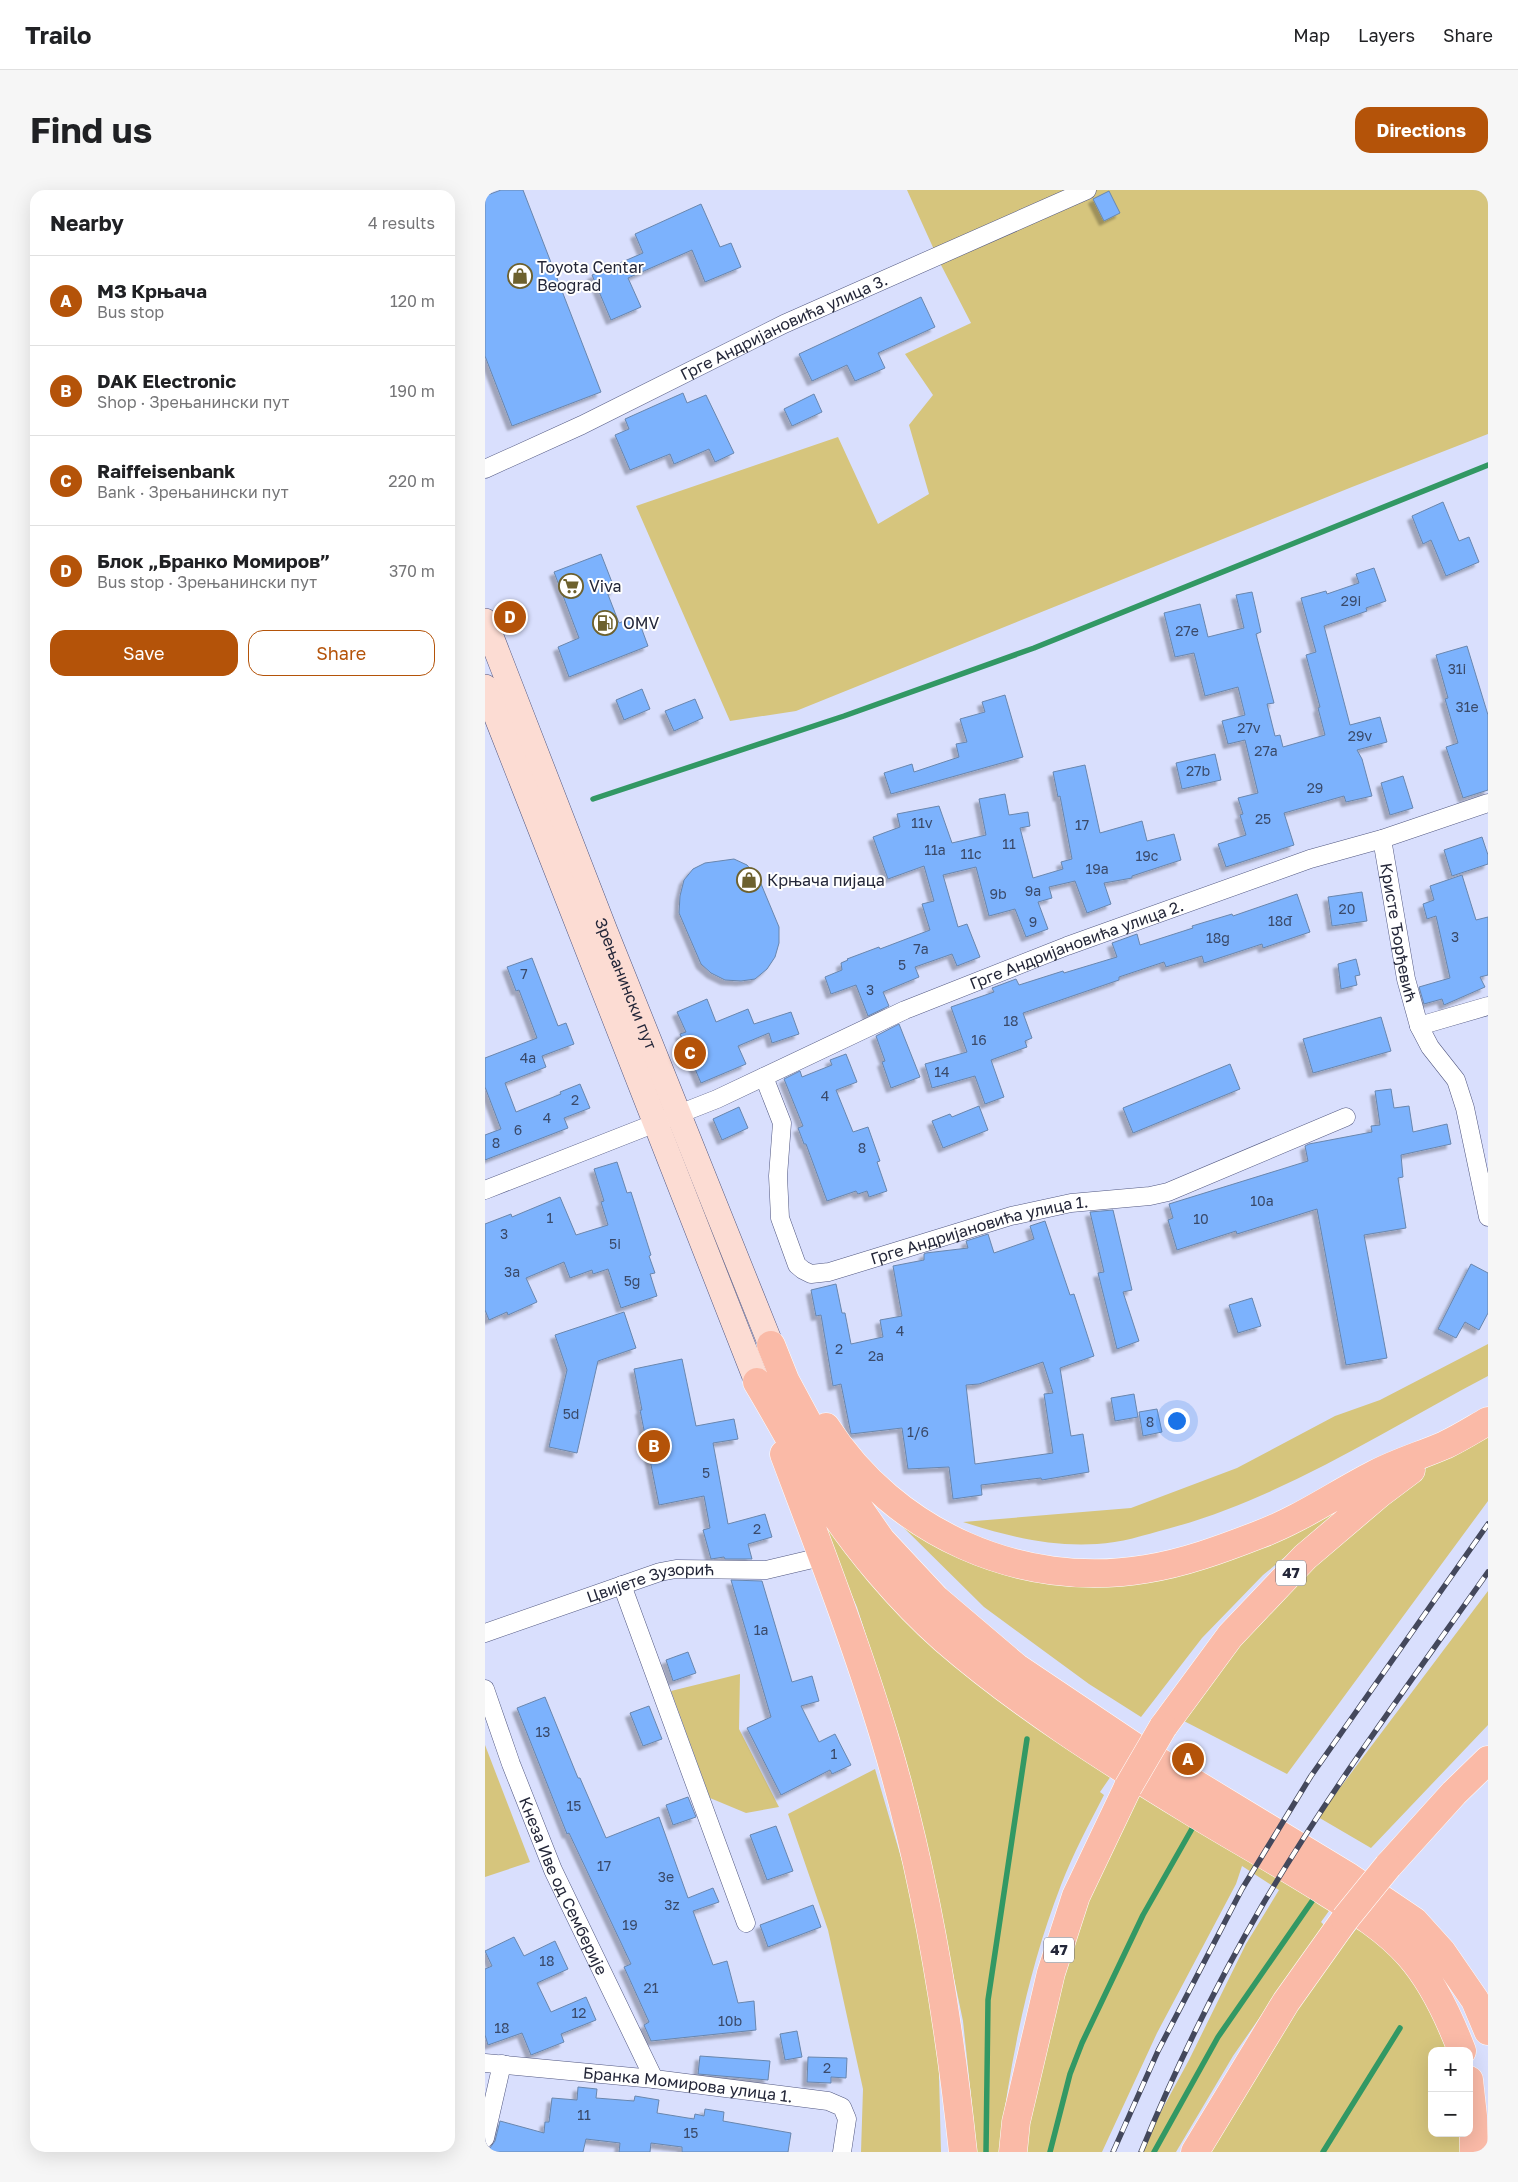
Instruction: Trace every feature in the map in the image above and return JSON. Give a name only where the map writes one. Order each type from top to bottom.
[{"type":"main road","name":"Зрењанински пут","points":[[485,621],[605,931],[771,1345]]},
{"type":"main road","name":"Зрењанински пут","points":[[485,687],[757,1382]]},
{"type":"main road","points":[[771,1345],[834,1440],[860,1472],[899,1507],[949,1540],[987,1556],[1027,1567],[1085,1574],[1145,1570],[1179,1562],[1260,1535],[1309,1511],[1399,1462],[1445,1445]]},
{"type":"main road","points":[[771,1345],[785,1380],[836,1475],[881,1540],[935,1600],[1016,1667],[1130,1744],[1349,1877],[1413,1921],[1443,1952],[1475,2000],[1488,2031]]},
{"type":"main road","points":[[757,1382],[854,1643],[884,1736],[919,1870],[947,2031],[963,2152]]},
{"type":"main road","points":[[757,1382],[824,1498],[844,1527],[922,1618],[945,1640],[1020,1699],[1079,1740],[1190,1811],[1277,1861],[1364,1915],[1408,1954],[1423,1973],[1438,1997],[1460,2047]]},
{"type":"main road","name":"47","points":[[1013,2152],[1016,2122],[1051,1973],[1077,1896],[1128,1787],[1163,1726],[1230,1636],[1305,1558],[1379,1494],[1445,1445],[1488,1421]]},
{"type":"main road","points":[[1195,2152],[1286,2002],[1345,1919],[1388,1866],[1488,1760]]},
{"type":"main road","points":[[1470,2092],[1474,2152]]},
{"type":"street","name":"Грге Андријановића улица 3.","points":[[485,469],[582,426],[784,324],[1087,190]]},
{"type":"street","name":"Грге Андријановића улица 2.","points":[[485,1190],[678,1114],[765,1077],[905,1010],[1067,946],[1310,859],[1382,839],[1488,803]]},
{"type":"street","name":"Кристе Ђорђевић","points":[[1382,839],[1406,979],[1419,1026],[1430,1047],[1456,1080],[1465,1108],[1488,1217]]},
{"type":"street","name":"Кристе Ђорђевић","points":[[1419,1026],[1488,1006]]},
{"type":"street","name":"Грге Андријановића улица 1.","points":[[765,1077],[782,1123],[778,1176],[780,1218],[797,1265],[811,1274],[849,1267],[1011,1216],[1071,1203],[1149,1196],[1168,1192],[1346,1117]]},
{"type":"street","name":"Цвијете Зузорић","points":[[485,1633],[668,1570],[766,1570],[821,1557]]},
{"type":"street","points":[[622,1585],[746,1924]]},
{"type":"street","name":"Кнеза Иве од Семберије","points":[[485,1689],[511,1764],[553,1870],[654,2079]]},
{"type":"street","points":[[485,2138],[493,2064]]},
{"type":"street","name":"Бранка Момирова улица 1.","points":[[493,2064],[654,2079],[828,2101],[842,2107],[847,2119],[842,2152]]},
{"type":"shaded area","points":[[907,190],[1488,190],[1488,434],[796,711],[730,721],[636,506],[838,437],[878,524],[929,494],[909,425],[933,395],[905,354],[971,323],[941,265]]},
{"type":"shaded area","points":[[1488,1344],[1488,1376],[1332,1462],[1251,1500],[1210,1516],[1123,1540],[1080,1544],[1062,1544],[1029,1539],[963,1522],[1131,1508],[1237,1468],[1335,1416],[1380,1400]]},
{"type":"shaded area","points":[[1488,1433],[1488,1501],[1287,1774],[1180,1719],[1228,1639],[1374,1504],[1441,1458]]},
{"type":"shaded area","points":[[1346,1507],[1263,1575],[1202,1638],[1141,1717],[1089,1684],[984,1607],[898,1522],[1021,1576],[1274,1538]]},
{"type":"shaded area","points":[[817,1517],[1333,1904],[1403,1962],[1450,2047],[1428,2047],[1428,2137],[1466,2137],[1465,2152],[1209,2152],[1258,2068],[1347,1937],[1349,1938],[1357,1928],[1331,1908],[1321,1922],[1324,1925],[1233,2056],[1176,2152],[1139,2152],[1189,2060],[1246,1944],[1279,1890],[1242,1866],[1236,1884],[1157,2033],[1102,2152],[1022,2152],[1022,2141],[1078,1923],[1140,1793],[1111,1776],[1100,1792],[1104,1795],[1066,1873],[1039,1950],[1015,2050],[999,2152],[977,2152],[963,2021],[917,1802],[857,1607]]},
{"type":"shaded area","points":[[1488,1591],[1488,1725],[1371,1848],[1318,1817]]},
{"type":"shaded area","points":[[740,1674],[739,1729],[779,1807],[746,1813],[710,1798],[671,1691]]},
{"type":"shaded area","points":[[485,1745],[530,1862],[485,1877]]},
{"type":"shaded area","points":[[875,1769],[907,1878],[938,2036],[941,2152],[861,2152],[863,2089],[828,1930],[788,1814]]},
{"type":"building","name":"Toyota Centar Beograd","points":[[501,190],[523,190],[601,392],[512,426],[485,356],[485,196]]},
{"type":"building","points":[[1109,191],[1120,213],[1104,221],[1093,199]]},
{"type":"building","points":[[701,204],[720,247],[731,243],[741,267],[705,282],[692,250],[628,278],[641,307],[611,320],[592,275],[643,253],[635,234]]},
{"type":"building","points":[[921,297],[935,327],[878,353],[885,368],[855,381],[847,365],[812,381],[799,354]]},
{"type":"building","points":[[683,393],[687,403],[706,395],[734,453],[715,462],[709,449],[674,464],[670,454],[630,470],[615,435],[629,429],[625,419]]},
{"type":"building","points":[[814,394],[822,412],[792,426],[784,409]]},
{"type":"building","points":[[1443,502],[1459,541],[1469,537],[1479,562],[1446,576],[1431,540],[1423,544],[1412,516]]},
{"type":"building","points":[[601,554],[615,590],[607,592],[619,623],[637,616],[648,646],[569,677],[558,647],[579,638],[554,572]]},
{"type":"building","points":[[1374,568],[1386,601],[1366,608],[1367,611],[1324,626],[1350,725],[1380,717],[1387,742],[1357,750],[1362,759],[1372,796],[1346,802],[1344,796],[1284,813],[1294,845],[1226,867],[1218,844],[1246,835],[1240,815],[1243,814],[1238,798],[1258,793],[1245,740],[1228,744],[1222,721],[1245,715],[1238,687],[1205,696],[1194,653],[1175,657],[1164,613],[1200,604],[1208,637],[1244,628],[1236,595],[1252,592],[1261,632],[1256,634],[1274,703],[1267,704],[1275,736],[1280,735],[1283,747],[1325,735],[1318,708],[1320,707],[1306,655],[1316,652],[1301,598],[1326,591],[1327,594],[1359,583],[1356,574]]},
{"type":"building","points":[[1467,646],[1488,715],[1488,790],[1463,798],[1446,747],[1458,743],[1445,699],[1448,698],[1436,655]]},
{"type":"building","points":[[642,689],[650,709],[624,720],[616,700]]},
{"type":"building","points":[[1005,695],[1023,757],[891,794],[884,773],[912,764],[914,772],[959,757],[956,744],[967,742],[960,719],[985,712],[982,702]]},
{"type":"building","points":[[695,699],[703,718],[674,731],[665,711]]},
{"type":"building","points":[[1215,754],[1221,780],[1182,789],[1176,763]]},
{"type":"building","points":[[1085,765],[1100,833],[1142,821],[1147,841],[1174,834],[1181,860],[1132,876],[1132,878],[1104,883],[1111,904],[1087,913],[1075,881],[1049,887],[1052,898],[1038,902],[1048,929],[1026,937],[1015,909],[989,916],[976,867],[943,875],[958,927],[967,924],[980,957],[957,966],[952,954],[915,967],[919,977],[883,992],[889,1006],[868,1016],[856,985],[831,994],[825,977],[842,970],[841,963],[847,959],[930,930],[922,904],[934,901],[924,866],[888,879],[873,837],[900,827],[897,814],[939,806],[952,843],[986,835],[979,799],[1005,794],[1009,815],[1028,812],[1030,826],[1020,828],[1033,878],[1063,869],[1061,862],[1072,859],[1060,796],[1058,797],[1053,772]]},
{"type":"building","points":[[1403,776],[1413,808],[1390,815],[1381,783]]},
{"type":"building","points":[[1482,837],[1488,855],[1488,864],[1452,876],[1444,850]]},
{"type":"building","points":[[734,859],[747,865],[759,879],[779,927],[779,943],[775,957],[767,969],[755,979],[741,981],[725,980],[711,973],[701,964],[679,913],[680,896],[684,880],[693,869],[705,863]]},
{"type":"building","points":[[1462,875],[1476,920],[1488,917],[1488,975],[1480,977],[1485,987],[1444,1005],[1442,999],[1424,1004],[1419,987],[1450,978],[1436,916],[1427,919],[1423,904],[1434,900],[1430,886]]},
{"type":"building","points":[[1362,892],[1367,921],[1332,926],[1328,897]]},
{"type":"building","points":[[1297,894],[1310,932],[1263,948],[1262,944],[1204,963],[1202,956],[1166,967],[1164,962],[1119,977],[1119,980],[1023,1013],[1032,1038],[1025,1041],[1027,1047],[991,1060],[1004,1097],[985,1104],[975,1076],[932,1088],[925,1064],[967,1052],[951,1007],[994,992],[992,988],[1016,979],[1019,985],[1117,957],[1112,943],[1137,934],[1140,945],[1193,928],[1192,926],[1232,914],[1233,916]]},
{"type":"building","points":[[532,958],[558,1026],[566,1023],[574,1044],[542,1056],[546,1067],[505,1083],[516,1112],[561,1094],[560,1092],[580,1084],[590,1108],[564,1118],[568,1128],[485,1160],[485,1135],[501,1129],[485,1087],[485,1058],[537,1038],[519,990],[516,991],[507,967]]},
{"type":"building","points":[[1356,959],[1360,975],[1355,976],[1357,985],[1341,989],[1338,964]]},
{"type":"building","points":[[707,999],[716,1022],[748,1009],[754,1024],[791,1012],[799,1034],[772,1043],[769,1033],[738,1046],[746,1064],[701,1083],[680,1034],[686,1032],[677,1012]]},
{"type":"building","points":[[1381,1017],[1391,1051],[1313,1073],[1303,1039]]},
{"type":"building","points":[[899,1024],[920,1077],[891,1088],[882,1062],[885,1061],[876,1036]]},
{"type":"building","points":[[846,1054],[857,1082],[836,1090],[853,1132],[868,1127],[880,1161],[877,1162],[887,1191],[869,1197],[867,1191],[858,1194],[856,1191],[827,1201],[806,1144],[804,1144],[798,1128],[803,1126],[784,1079],[800,1071],[802,1077],[832,1065],[830,1060]]},
{"type":"building","points":[[1230,1064],[1240,1089],[1133,1133],[1123,1108]]},
{"type":"building","points":[[1391,1089],[1394,1108],[1409,1106],[1413,1132],[1447,1124],[1451,1144],[1401,1155],[1403,1177],[1398,1178],[1406,1228],[1364,1235],[1387,1358],[1346,1365],[1317,1209],[1237,1234],[1236,1231],[1177,1250],[1168,1220],[1173,1218],[1169,1204],[1308,1161],[1305,1146],[1309,1144],[1372,1132],[1371,1126],[1380,1125],[1375,1091]]},
{"type":"building","points":[[979,1106],[988,1130],[943,1148],[932,1121],[950,1114],[952,1117]]},
{"type":"building","points":[[739,1107],[748,1128],[722,1140],[713,1119]]},
{"type":"building","points":[[617,1162],[627,1193],[631,1192],[651,1255],[649,1256],[655,1273],[650,1274],[657,1296],[621,1308],[608,1269],[593,1274],[592,1270],[570,1278],[564,1262],[526,1278],[537,1302],[508,1315],[507,1312],[489,1320],[485,1310],[485,1224],[511,1214],[512,1217],[560,1197],[576,1235],[608,1225],[601,1202],[604,1201],[594,1169]]},
{"type":"building","points":[[1113,1210],[1132,1290],[1123,1292],[1139,1341],[1117,1349],[1098,1273],[1104,1272],[1090,1212]]},
{"type":"building","points":[[1045,1221],[1070,1295],[1074,1294],[1094,1356],[1060,1368],[1071,1436],[1083,1434],[1089,1472],[1042,1480],[1041,1478],[981,1485],[982,1495],[953,1499],[949,1467],[908,1469],[902,1428],[851,1434],[841,1384],[833,1386],[821,1315],[816,1316],[811,1290],[836,1284],[842,1313],[845,1313],[851,1344],[883,1337],[880,1320],[902,1316],[893,1266],[924,1260],[924,1254],[926,1253],[968,1248],[966,1241],[988,1234],[994,1253],[1034,1239],[1030,1226]],"holes":[[[1043,1362],[1053,1393],[1044,1394],[1053,1453],[975,1464],[966,1385],[979,1384]]]},
{"type":"building","points":[[1471,1264],[1488,1273],[1488,1313],[1479,1330],[1465,1322],[1456,1338],[1438,1329]]},
{"type":"building","points":[[1252,1298],[1261,1326],[1238,1333],[1229,1305]]},
{"type":"building","points":[[624,1312],[636,1348],[598,1361],[577,1453],[549,1447],[567,1370],[555,1335]]},
{"type":"building","points":[[682,1359],[696,1426],[734,1419],[738,1439],[713,1443],[728,1524],[765,1514],[772,1537],[748,1544],[752,1559],[725,1559],[724,1557],[711,1559],[703,1530],[710,1528],[704,1496],[659,1505],[640,1410],[642,1410],[634,1369]]},
{"type":"building","points":[[1134,1394],[1138,1417],[1115,1421],[1111,1398]]},
{"type":"building","points":[[1157,1409],[1162,1432],[1143,1436],[1139,1412]]},
{"type":"building","points":[[731,1580],[762,1581],[792,1682],[812,1676],[819,1701],[801,1706],[819,1742],[835,1734],[851,1765],[832,1774],[830,1770],[781,1795],[747,1728],[771,1717]]},
{"type":"building","points":[[688,1652],[696,1673],[673,1681],[666,1660]]},
{"type":"building","points":[[545,1697],[578,1778],[580,1778],[606,1838],[659,1817],[688,1898],[713,1888],[719,1902],[693,1911],[713,1965],[727,1961],[738,2003],[754,2001],[756,2030],[651,2041],[644,2025],[649,2022],[624,1967],[631,1964],[569,1833],[567,1834],[517,1708]]},
{"type":"building","points":[[649,1706],[662,1739],[643,1746],[630,1713]]},
{"type":"building","points":[[688,1797],[696,1817],[673,1825],[666,1805]]},
{"type":"building","points":[[776,1826],[793,1871],[767,1880],[750,1835]]},
{"type":"building","points":[[813,1905],[821,1927],[768,1947],[760,1925]]},
{"type":"building","points":[[514,1937],[524,1956],[555,1941],[568,1969],[537,1983],[551,2012],[586,1997],[596,2020],[561,2034],[564,2042],[531,2055],[522,2033],[488,2045],[485,2035],[485,1969],[492,1966],[485,1951]]},
{"type":"building","points":[[797,2031],[802,2057],[785,2060],[780,2034]]},
{"type":"building","points":[[700,2056],[770,2061],[768,2080],[698,2074]]},
{"type":"building","points":[[808,2057],[847,2058],[846,2078],[831,2077],[831,2083],[807,2082]]},
{"type":"building","points":[[578,2087],[597,2089],[596,2098],[634,2101],[635,2096],[659,2100],[657,2113],[694,2119],[695,2114],[704,2116],[705,2109],[724,2112],[723,2121],[791,2133],[788,2152],[682,2152],[682,2147],[651,2143],[650,2152],[619,2152],[620,2143],[586,2139],[583,2152],[487,2152],[495,2141],[500,2121],[544,2133],[545,2122],[549,2122],[552,2098],[577,2100]]},
{"type":"waterway","points":[[593,799],[844,716],[1034,648],[1488,465]]},
{"type":"waterway","points":[[986,2152],[988,2000],[1027,1739]]},
{"type":"waterway","points":[[1050,2152],[1070,2074],[1082,2043],[1143,1915],[1193,1827]]},
{"type":"waterway","points":[[1154,2152],[1218,2037],[1317,1894]]},
{"type":"waterway","points":[[1323,2152],[1400,2028]]},
{"type":"railway","points":[[1113,2152],[1158,2051],[1242,1889],[1311,1776],[1488,1524]]},
{"type":"railway","points":[[1141,2152],[1168,2088],[1198,2026],[1229,1964],[1263,1904],[1344,1777],[1488,1572]]},
{"type":"place","name":"Toyota Centar Beograd","points":[[520,276]]},
{"type":"place","name":"Viva","points":[[571,586]]},
{"type":"place","name":"Блок „Бранко Момиров”","points":[[510,617]]},
{"type":"place","name":"OMV","points":[[605,623]]},
{"type":"place","name":"Крњача пијаца","points":[[749,880]]},
{"type":"place","name":"Raiffeisenbank","points":[[690,1053]]},
{"type":"place","name":"DAK Electronic","points":[[654,1446]]},
{"type":"place","name":"МЗ Крњача","points":[[1188,1759]]}]
